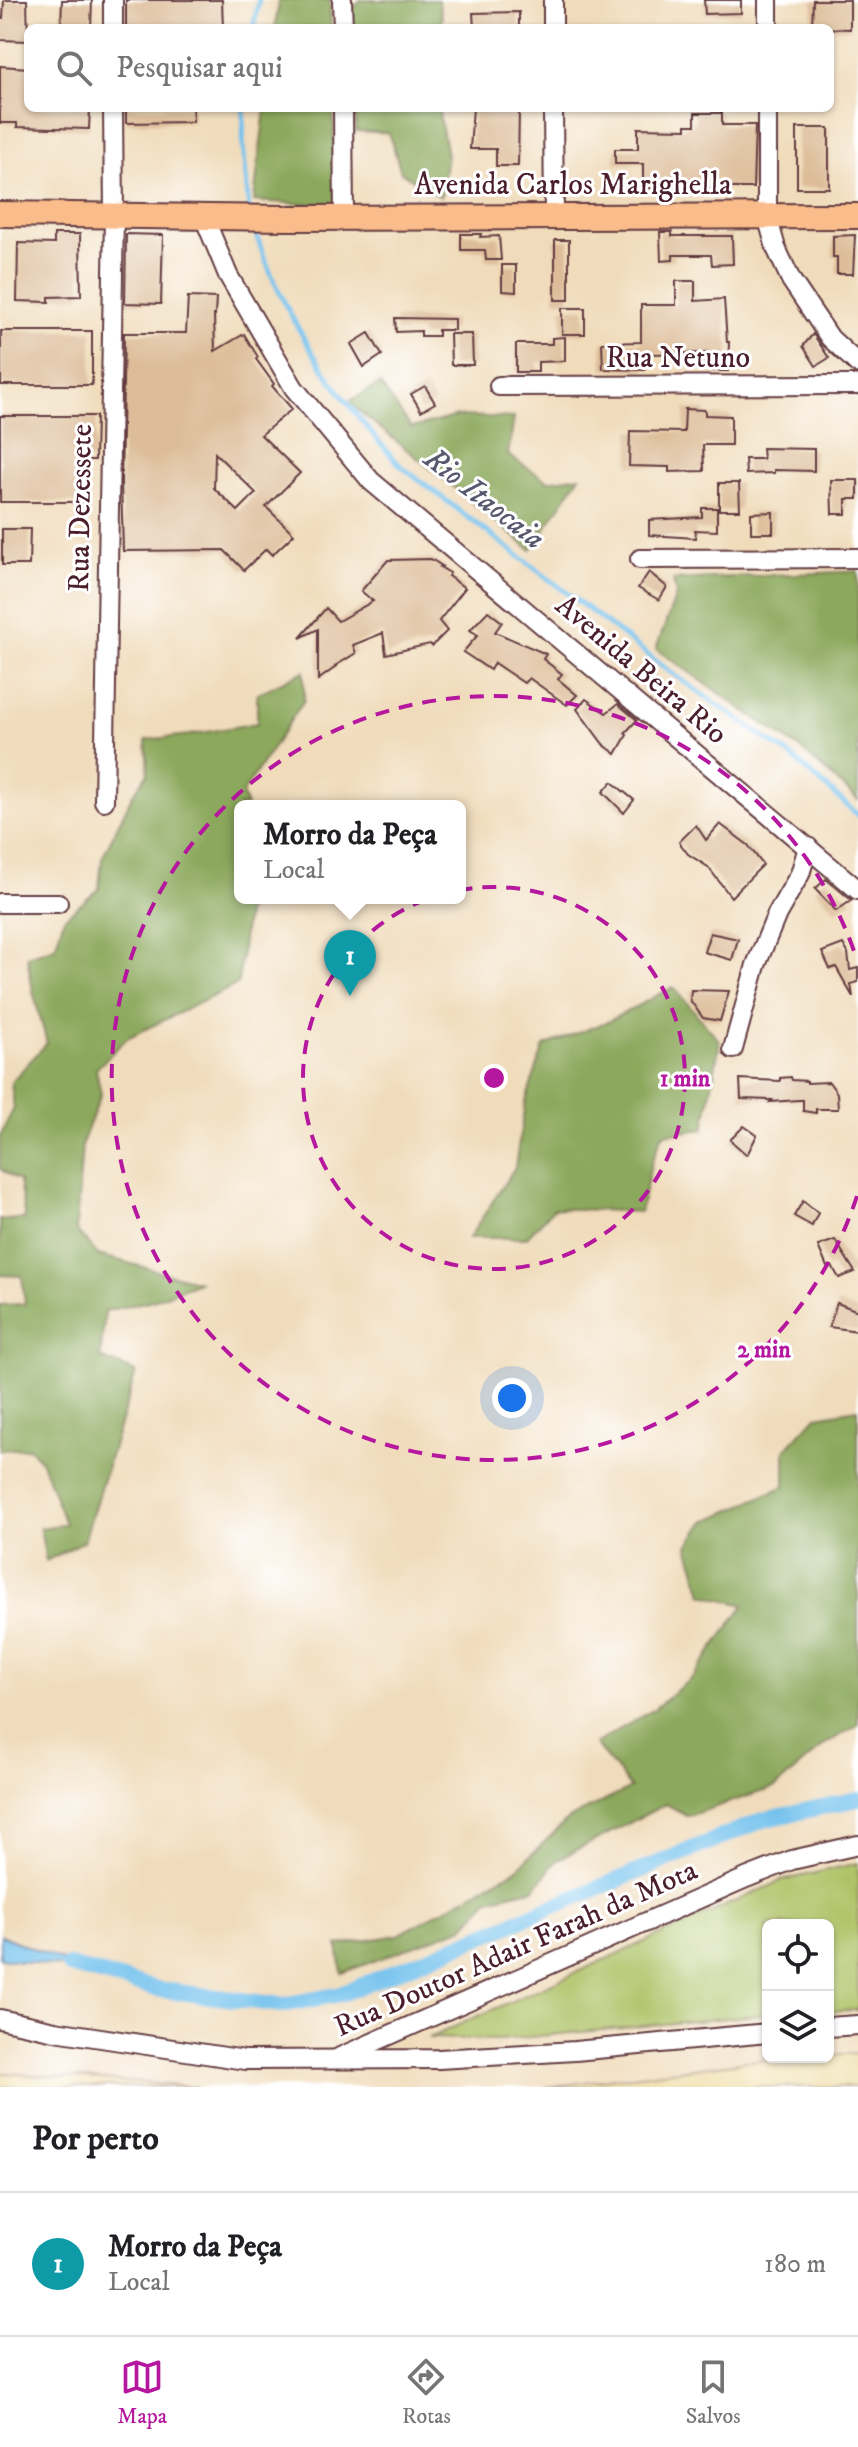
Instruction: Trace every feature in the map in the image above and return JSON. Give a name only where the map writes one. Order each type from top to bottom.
[{"type":"main road","name":"Avenida Carlos Marighella","points":[[0,214],[289,218],[858,216]]},
{"type":"street","points":[[113,0],[113,24]]},
{"type":"street","points":[[342,0],[343,24]]},
{"type":"street","points":[[553,0],[553,24]]},
{"type":"street","points":[[768,0],[768,24]]},
{"type":"street","name":"Rua Dezessete","points":[[104,801],[113,112]]},
{"type":"street","points":[[343,112],[344,218]]},
{"type":"street","points":[[553,112],[554,218]]},
{"type":"street","points":[[767,112],[767,216],[776,248],[791,280],[830,338],[858,364]]},
{"type":"street","name":"Avenida Beira Rio","points":[[213,217],[228,275],[294,388],[371,481],[858,890]]},
{"type":"street","name":"Rua Netuno","points":[[499,386],[858,385]]},
{"type":"street","points":[[640,559],[858,558]]},
{"type":"street","points":[[733,1049],[756,965],[777,914],[800,874],[808,847]]},
{"type":"street","points":[[0,903],[58,903]]},
{"type":"street","name":"Rua Doutor Adair Farah da Mota","points":[[0,2019],[55,2031],[245,2060],[335,2059],[746,1878],[792,1860],[858,1845]]},
{"type":"street","points":[[834,2027],[858,2025]]},
{"type":"street","points":[[335,2059],[439,2059],[762,2034]]},
{"type":"green space","points":[[279,0],[330,0],[331,24],[276,24]]},
{"type":"green space","points":[[360,0],[438,0],[442,17],[441,24],[352,24],[352,11]]},
{"type":"green space","points":[[265,112],[333,112],[336,206],[254,201]]},
{"type":"green space","points":[[355,112],[439,112],[447,155],[441,197],[401,172],[389,133],[356,131]]},
{"type":"green space","points":[[380,384],[411,428],[458,416],[514,418],[508,455],[548,481],[580,476],[531,550],[348,402]]},
{"type":"green space","points":[[858,571],[858,800],[803,751],[656,649],[676,595],[673,580]]},
{"type":"green space","points":[[304,671],[304,700],[242,794],[244,800],[234,800],[234,904],[247,904],[238,984],[127,1038],[96,1069],[101,1094],[82,1144],[76,1230],[98,1255],[199,1282],[153,1300],[105,1311],[100,1358],[136,1372],[84,1541],[46,1561],[40,1528],[65,1524],[42,1462],[29,1448],[0,1450],[0,1305],[25,1304],[22,1276],[0,1275],[0,1220],[25,1219],[19,1181],[0,1169],[0,1136],[14,1108],[11,1082],[47,1043],[27,956],[55,947],[64,918],[99,889],[102,858],[132,796],[148,773],[146,740],[257,723],[257,694]]},
{"type":"green space","points":[[673,987],[720,1041],[704,1129],[663,1134],[652,1161],[640,1212],[554,1208],[526,1238],[469,1238],[515,1167],[525,1104],[544,1046],[609,1021]]},
{"type":"green space","points":[[858,1409],[858,1725],[825,1744],[776,1787],[688,1816],[666,1804],[557,1860],[535,1888],[489,1899],[464,1927],[342,1973],[338,1945],[398,1935],[518,1868],[568,1819],[631,1788],[595,1744],[654,1709],[694,1676],[744,1605],[703,1594],[688,1546],[704,1522],[785,1486],[785,1450],[816,1416]]},
{"type":"green space","points":[[858,1863],[858,2010],[834,2011],[834,1919],[762,1919],[762,2015],[498,2040],[429,2038],[781,1881]]},
{"type":"sand","points":[[858,2053],[858,2087],[546,2087],[748,2061],[834,2063],[834,2055]]},
{"type":"sand","points":[[0,2073],[6,2073],[198,2087],[0,2087]]},
{"type":"water","points":[[0,1935],[88,1971],[0,1958]]},
{"type":"building","points":[[4,0],[27,0],[24,41],[0,40],[0,18],[3,18]]},
{"type":"building","points":[[62,0],[92,0],[91,24],[61,24]]},
{"type":"building","points":[[126,0],[222,0],[223,24],[126,24]]},
{"type":"building","points":[[704,0],[741,0],[741,13],[705,14]]},
{"type":"building","points":[[813,0],[850,0],[850,29],[834,29],[834,24],[812,24]]},
{"type":"building","points":[[519,12],[519,24],[474,24],[473,13]]},
{"type":"building","points":[[0,66],[24,68],[24,112],[90,112],[89,129],[17,127],[17,123],[0,123]]},
{"type":"building","points":[[126,112],[193,112],[193,122],[126,123]]},
{"type":"building","points":[[473,112],[519,112],[518,166],[496,166],[496,149],[470,149]]},
{"type":"building","points":[[695,113],[722,113],[722,125],[755,125],[753,188],[643,188],[643,164],[615,164],[615,149],[638,149],[638,128],[686,129],[686,125],[695,125]]},
{"type":"building","points":[[797,128],[829,128],[829,188],[797,188]]},
{"type":"building","points":[[660,232],[672,232],[672,236],[732,236],[733,264],[712,265],[711,255],[673,255],[673,260],[661,261]]},
{"type":"building","points":[[54,234],[80,234],[81,296],[49,297],[49,302],[17,301],[18,243],[54,244]]},
{"type":"building","points":[[126,234],[163,235],[161,304],[125,303]]},
{"type":"building","points":[[461,234],[499,236],[501,260],[486,260],[485,250],[461,250]]},
{"type":"building","points":[[855,235],[853,274],[837,274],[833,236]]},
{"type":"building","points":[[555,240],[569,240],[569,300],[555,300]]},
{"type":"building","points":[[502,265],[516,265],[516,292],[502,291]]},
{"type":"building","points":[[676,281],[695,281],[695,301],[724,299],[729,342],[728,371],[708,371],[708,353],[644,354],[645,370],[603,369],[602,343],[641,342],[641,305],[676,305]]},
{"type":"building","points":[[188,297],[216,298],[215,351],[244,334],[258,357],[256,359],[274,384],[272,386],[292,409],[261,435],[300,473],[266,507],[294,534],[272,555],[266,549],[244,570],[224,550],[123,551],[124,333],[186,333]],"holes":[[[215,453],[256,493],[238,511],[214,488]]]},
{"type":"building","points":[[562,308],[585,308],[585,334],[562,334]]},
{"type":"building","points":[[395,318],[454,319],[454,330],[438,330],[438,336],[421,336],[421,331],[396,332]]},
{"type":"building","points":[[1,331],[92,331],[92,385],[1,385]]},
{"type":"building","points":[[369,333],[382,355],[364,367],[351,344]]},
{"type":"building","points":[[450,334],[472,334],[473,365],[451,365]]},
{"type":"building","points":[[813,334],[829,358],[816,366],[803,346]]},
{"type":"building","points":[[565,337],[565,361],[538,362],[538,372],[516,372],[516,344],[552,344],[552,338]]},
{"type":"building","points":[[425,386],[435,403],[421,411],[411,394]]},
{"type":"building","points":[[685,409],[705,410],[705,415],[731,416],[731,445],[703,445],[704,471],[669,472],[669,467],[629,466],[630,431],[684,432]]},
{"type":"building","points":[[0,416],[96,416],[95,460],[87,460],[86,502],[0,502]]},
{"type":"building","points":[[762,448],[814,449],[814,471],[774,470],[774,473],[746,474],[745,459],[763,459]]},
{"type":"building","points":[[831,480],[858,480],[858,499],[846,499],[846,514],[832,514]]},
{"type":"building","points":[[719,483],[739,483],[740,510],[719,510]]},
{"type":"building","points":[[702,508],[717,508],[717,531],[695,530],[696,538],[649,535],[649,520],[702,517]]},
{"type":"building","points":[[773,512],[773,533],[751,533],[751,513]]},
{"type":"building","points":[[2,529],[30,529],[29,565],[2,565]]},
{"type":"building","points":[[431,559],[465,588],[439,621],[447,631],[432,646],[386,654],[383,633],[353,645],[356,653],[318,680],[318,629],[300,638],[326,608],[338,621],[373,601],[361,591],[388,560]]},
{"type":"building","points":[[649,572],[667,587],[659,600],[638,588]]},
{"type":"building","points":[[488,611],[502,622],[495,632],[546,654],[543,659],[562,674],[558,679],[577,695],[567,705],[529,678],[524,683],[494,663],[490,670],[463,652],[478,635],[470,630]]},
{"type":"building","points":[[586,699],[606,713],[618,704],[637,720],[625,733],[627,735],[616,754],[603,744],[577,709]]},
{"type":"building","points":[[612,782],[634,800],[624,813],[603,792]]},
{"type":"building","points":[[720,824],[748,845],[763,865],[731,897],[708,867],[688,854],[679,842],[696,825],[706,840]]},
{"type":"building","points":[[826,879],[852,900],[836,911],[815,889]]},
{"type":"building","points":[[710,933],[738,939],[732,960],[704,952]]},
{"type":"building","points":[[843,944],[848,953],[850,970],[858,968],[858,982],[851,984],[853,997],[836,967],[830,969],[822,952]]},
{"type":"building","points":[[691,990],[729,991],[720,1021],[703,1018],[690,1000]]},
{"type":"building","points":[[791,1077],[792,1080],[807,1083],[829,1082],[837,1093],[838,1109],[816,1109],[816,1113],[803,1111],[803,1100],[770,1102],[772,1100],[741,1099],[740,1079],[780,1081],[780,1078]]},
{"type":"building","points":[[744,1126],[757,1135],[747,1155],[730,1140]]},
{"type":"building","points":[[803,1201],[818,1213],[812,1226],[794,1216]]},
{"type":"building","points":[[835,1240],[855,1272],[839,1278],[832,1266],[827,1267],[818,1246]]},
{"type":"building","points":[[837,1303],[858,1311],[858,1331],[829,1327]]},
{"type":"waterway","name":"Rio Itaocaia","points":[[254,24],[259,0]]},
{"type":"waterway","name":"Rio Itaocaia","points":[[244,112],[243,144],[249,211]]},
{"type":"waterway","name":"Rio Itaocaia","points":[[253,224],[278,290],[313,353],[355,412],[401,466],[673,674],[791,756],[858,815]]},
{"type":"waterway","points":[[69,1966],[161,1990],[282,2005],[341,1994],[763,1820],[858,1799]]},
{"type":"place","name":"Morro da Peça","points":[[350,996]]}]
